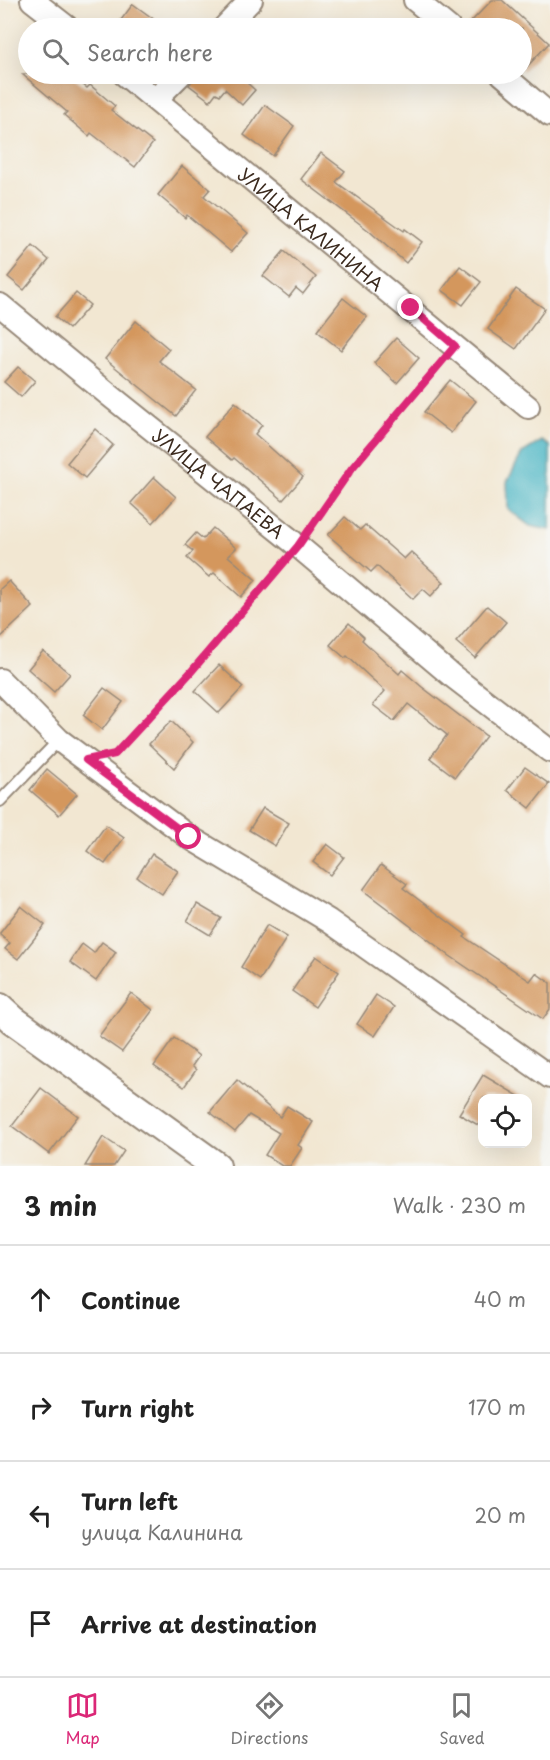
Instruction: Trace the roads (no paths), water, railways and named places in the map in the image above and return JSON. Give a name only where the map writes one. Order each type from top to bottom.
[{"type":"street","points":[[32,0],[55,18]]},
{"type":"street","points":[[234,18],[251,0]]},
{"type":"street","points":[[415,0],[436,18]]},
{"type":"street","name":"УЛИЦА КАЛИНИНА","points":[[137,84],[528,407]]},
{"type":"street","points":[[156,99],[171,84]]},
{"type":"street","points":[[514,84],[550,115]]},
{"type":"street","name":"УЛИЦА ЧАПАЕВА","points":[[0,304],[298,546],[451,675],[550,751]]},
{"type":"street","points":[[0,680],[59,740],[189,837],[328,921],[550,1077]]},
{"type":"street","points":[[0,1008],[216,1166]]},
{"type":"lane","points":[[0,801],[59,740]]},
{"type":"water","points":[[542,441],[550,446],[550,530],[530,526],[508,509],[507,482],[522,453]]}]
